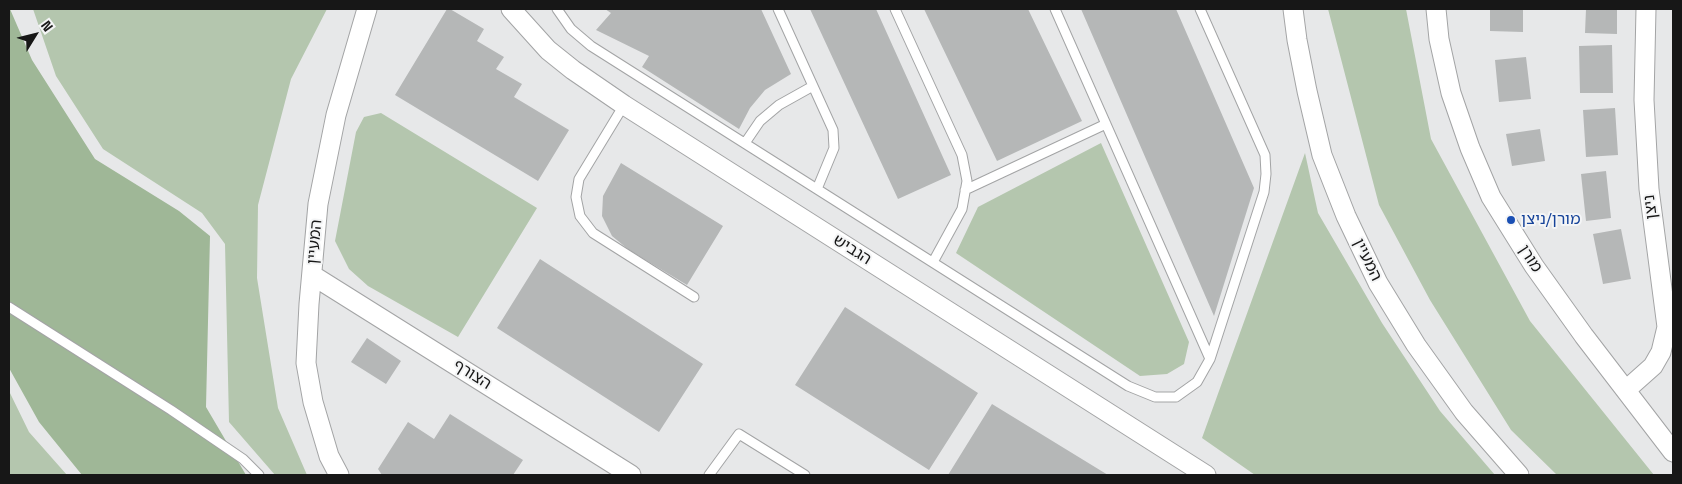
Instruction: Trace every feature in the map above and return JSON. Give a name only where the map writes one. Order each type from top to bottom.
[{"type":"street","name":"המעיין","points":[[339,475],[329,456],[313,402],[306,363],[318,204],[334,124],[367,9]]},
{"type":"street","name":"הגביש","points":[[511,9],[548,50],[573,70],[624,105],[1206,475]]},
{"type":"street","name":"המעיין","points":[[1293,9],[1296,40],[1322,155],[1346,216],[1378,283],[1416,344],[1464,412],[1519,475]]},
{"type":"street","name":"מורן","points":[[1436,9],[1439,39],[1451,93],[1470,148],[1491,197],[1534,266],[1673,452]]},
{"type":"street","name":"ניצן","points":[[1626,390],[1653,366],[1661,352],[1666,327],[1649,189],[1644,100],[1646,9]]},
{"type":"street","name":"הצורף","points":[[312,275],[631,475]]},
{"type":"lane","points":[[558,9],[571,29],[591,46],[1128,386],[1155,396],[1176,396],[1197,382],[1210,360],[1264,192],[1266,174],[1265,155],[1200,9]]},
{"type":"lane","points":[[778,9],[834,130],[834,148],[817,189]]},
{"type":"lane","points":[[894,9],[962,154],[967,181],[962,209],[933,262]]},
{"type":"lane","points":[[1055,9],[1210,360]]},
{"type":"lane","points":[[744,143],[760,121],[779,105],[813,86]]},
{"type":"lane","points":[[624,105],[579,179],[576,197],[580,216],[593,233],[694,298]]},
{"type":"lane","points":[[965,190],[1106,124]]},
{"type":"lane","points":[[9,307],[171,410],[243,459],[258,475]]},
{"type":"lane","points":[[709,475],[739,434],[805,475]]},
{"type":"green space","points":[[9,9],[32,60],[95,159],[179,211],[210,236],[206,407],[246,475],[82,475],[39,422],[9,368]]},
{"type":"green space","points":[[33,9],[327,9],[291,79],[258,205],[257,278],[278,408],[307,475],[275,475],[229,422],[225,244],[202,213],[103,149],[56,76]]},
{"type":"green space","points":[[1328,9],[1406,9],[1431,139],[1530,321],[1654,475],[1557,475],[1511,430],[1430,300],[1379,205]]},
{"type":"green space","points":[[381,113],[537,208],[458,337],[368,286],[349,269],[335,241],[356,132],[364,117]]},
{"type":"green space","points":[[1101,143],[1189,342],[1184,364],[1167,374],[1140,376],[956,253],[978,207]]},
{"type":"green space","points":[[1305,153],[1318,213],[1382,323],[1440,411],[1495,475],[1255,475],[1202,438]]},
{"type":"green space","points":[[9,391],[29,432],[67,475],[9,475]]},
{"type":"building","points":[[447,9],[484,29],[477,41],[504,57],[496,69],[522,84],[514,97],[569,130],[538,181],[395,95]]},
{"type":"building","points":[[605,9],[761,9],[791,74],[765,90],[750,108],[739,129],[642,67],[649,56],[596,30],[611,13]]},
{"type":"building","points":[[810,9],[876,9],[951,175],[898,199]]},
{"type":"building","points":[[924,9],[1028,9],[1082,121],[997,161]]},
{"type":"building","points":[[1081,9],[1176,9],[1254,188],[1214,316]]},
{"type":"building","points":[[1490,9],[1523,9],[1523,32],[1490,31]]},
{"type":"building","points":[[1586,9],[1617,9],[1617,34],[1585,33]]},
{"type":"building","points":[[1612,45],[1613,93],[1580,93],[1579,46]]},
{"type":"building","points":[[1526,57],[1531,99],[1499,102],[1495,60]]},
{"type":"building","points":[[1615,108],[1618,155],[1586,157],[1583,110]]},
{"type":"building","points":[[1540,129],[1545,161],[1512,166],[1506,134]]},
{"type":"building","points":[[621,163],[723,226],[687,285],[629,250],[612,236],[602,216],[603,196]]},
{"type":"building","points":[[1606,171],[1611,218],[1586,221],[1581,174]]},
{"type":"building","points":[[1621,229],[1631,279],[1603,284],[1593,234]]},
{"type":"building","points":[[540,259],[703,364],[659,432],[497,328]]},
{"type":"building","points":[[845,307],[978,393],[929,470],[795,385]]},
{"type":"building","points":[[367,338],[401,361],[386,384],[351,362]]},
{"type":"building","points":[[992,404],[1108,475],[948,475]]},
{"type":"building","points":[[450,414],[523,460],[513,475],[382,475],[378,469],[408,422],[434,439]]},
{"type":"place","name":"מורן/ניצן","points":[[1511,220]]}]
